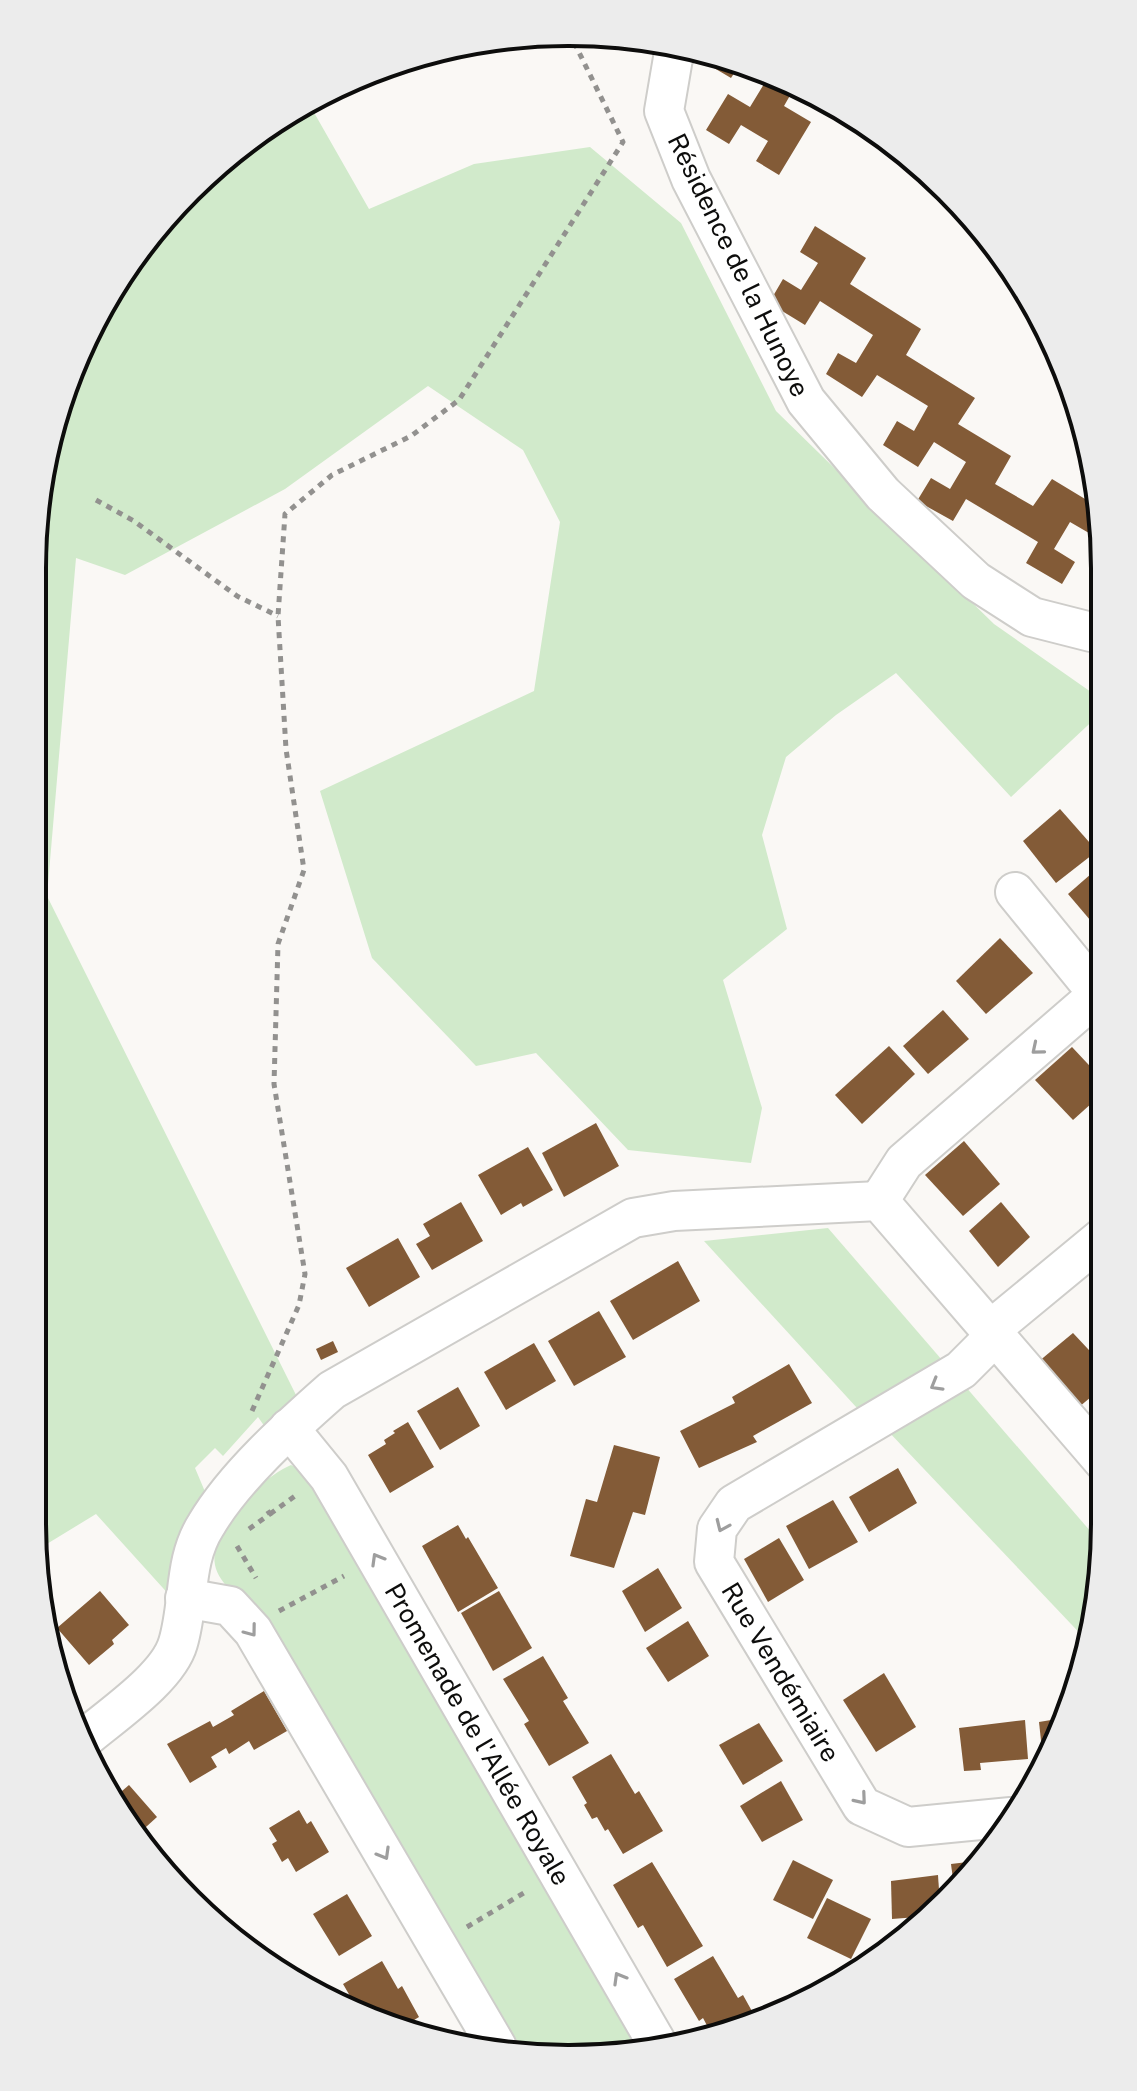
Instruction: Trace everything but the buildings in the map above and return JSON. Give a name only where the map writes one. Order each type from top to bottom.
[{"type":"street","name":"Résidence de la Hunoye","points":[[674,57],[664,111],[691,179],[806,401],[883,494],[976,581],[1032,617],[1091,632]]},
{"type":"street","points":[[1015,892],[1091,986]]},
{"type":"street","points":[[879,1201],[904,1162],[1091,1007]]},
{"type":"street","points":[[91,1733],[160,1673],[178,1646],[191,1556],[206,1524],[237,1484],[289,1428],[332,1390],[633,1218],[674,1211],[879,1201]]},
{"type":"street","points":[[879,1201],[1091,1447]]},
{"type":"street","name":"Rue Vendémiaire","points":[[999,1818],[908,1827],[862,1806],[714,1562],[717,1529],[734,1504],[961,1370],[995,1336],[1000,1322],[1091,1247]]},
{"type":"street","name":"Promenade de l'Allée Royale","points":[[289,1428],[329,1477],[654,2038]]},
{"type":"street","points":[[185,1598],[230,1606],[253,1631],[493,2040]]},
{"type":"path","points":[[249,1421],[299,1305],[305,1274],[274,1084],[278,944],[304,870],[286,749],[278,616],[285,514],[332,475],[411,436],[459,400],[623,142],[576,46]]},
{"type":"path","points":[[96,500],[134,521],[237,596],[278,616]]},
{"type":"path","points":[[253,1631],[276,1613],[347,1575]]},
{"type":"path","points":[[462,1930],[531,1888]]},
{"type":"green space","points":[[314,112],[369,209],[474,164],[590,147],[681,223],[776,411],[994,624],[1091,692],[1091,722],[1011,797],[896,673],[836,715],[786,757],[762,835],[787,929],[723,980],[762,1108],[751,1163],[628,1150],[536,1053],[476,1066],[372,958],[320,791],[534,691],[560,522],[523,450],[428,386],[285,489],[125,575],[76,558],[47,896],[296,1395],[265,1427],[258,1417],[223,1456],[215,1448],[195,1468],[206,1494],[172,1598],[96,1514],[47,1544],[46,568],[50,500],[74,401],[100,337],[154,250],[224,176],[278,134]]},
{"type":"green space","points":[[828,1228],[942,1360],[857,1408],[704,1241]]},
{"type":"green space","points":[[965,1386],[1091,1532],[1087,1591],[1079,1632],[887,1430]]},
{"type":"green space","points":[[291,1465],[305,1472],[640,2041],[568,2045],[512,2042],[256,1612],[232,1592],[217,1572],[215,1551],[228,1521],[252,1493]]}]
